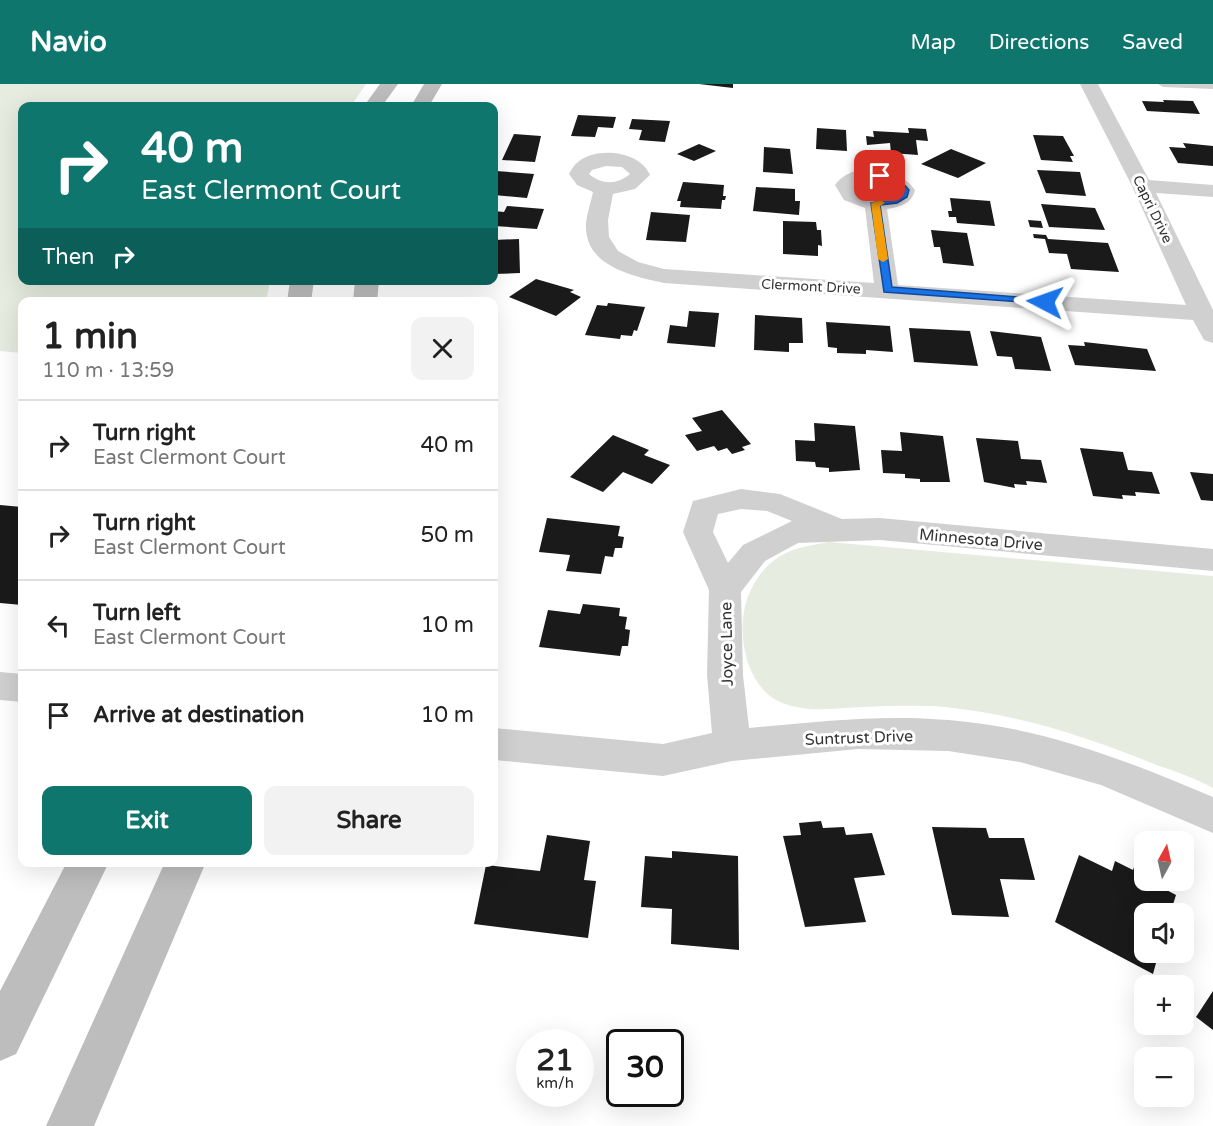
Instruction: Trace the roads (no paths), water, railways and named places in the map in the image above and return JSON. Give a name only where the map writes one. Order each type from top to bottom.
[{"type":"street","points":[[376,102],[389,84]]},
{"type":"street","points":[[422,102],[433,84]]},
{"type":"street","name":"Capri Drive","points":[[1089,84],[1142,186],[1213,335]]},
{"type":"street","points":[[1142,186],[1213,190]]},
{"type":"street","name":"Clermont Drive","points":[[604,188],[597,226],[598,241],[610,257],[635,270],[676,277],[887,290],[1202,314]]},
{"type":"street","points":[[875,203],[887,290]]},
{"type":"street","points":[[725,590],[698,532],[704,508],[734,498],[764,497],[838,530]]},
{"type":"street","name":"Minnesota Drive","points":[[754,553],[792,532],[880,529],[1213,560]]},
{"type":"street","name":"Joyce Lane","points":[[732,745],[725,675],[725,590],[754,553]]},
{"type":"street","points":[[0,686],[18,688]]},
{"type":"street","name":"Suntrust Drive","points":[[498,744],[663,760],[732,745],[858,734],[948,735],[1020,746],[1108,770],[1213,815]]},
{"type":"street","points":[[0,1038],[86,867]]},
{"type":"street","points":[[70,1126],[184,867]]},
{"type":"lane","points":[[1162,84],[1213,86]]}]
